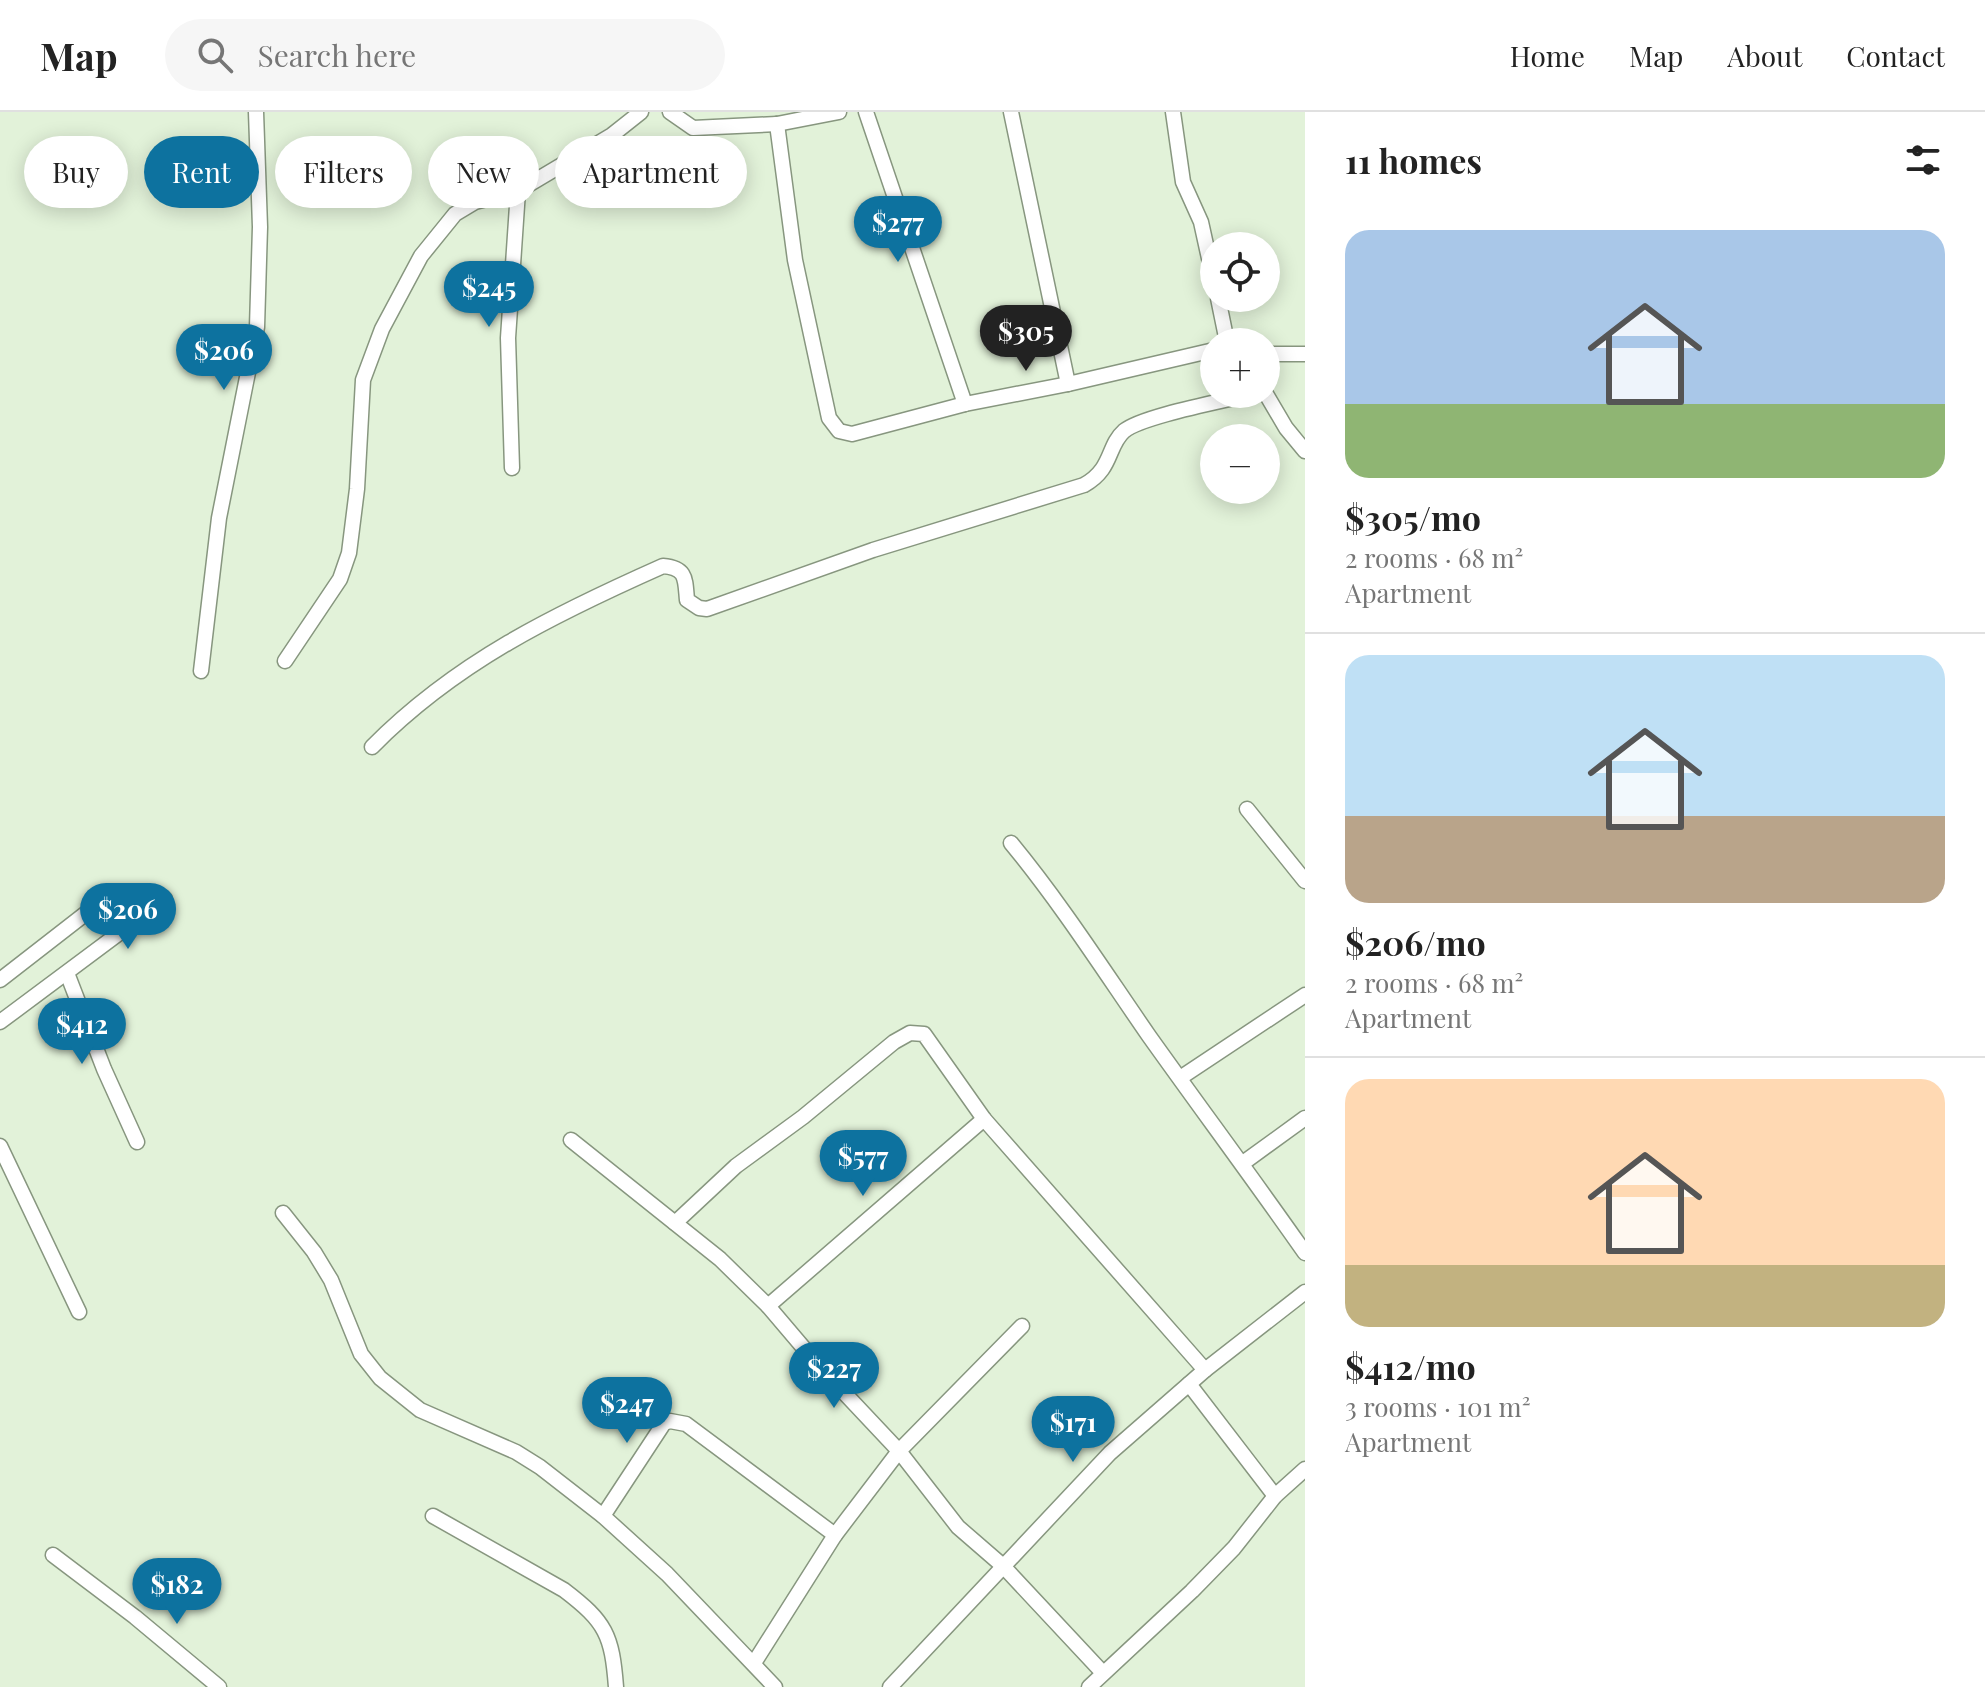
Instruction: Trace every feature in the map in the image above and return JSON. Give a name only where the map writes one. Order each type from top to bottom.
[{"type":"street","points":[[201,671],[219,518],[257,327],[260,227],[256,112]]},
{"type":"street","points":[[539,178],[612,135],[641,112]]},
{"type":"street","points":[[670,112],[693,128],[777,124],[839,112]]},
{"type":"street","points":[[866,112],[965,404]]},
{"type":"street","points":[[1011,112],[1068,384]]},
{"type":"street","points":[[1173,112],[1183,182],[1203,232]]},
{"type":"street","points":[[777,124],[795,260],[829,418],[839,431],[852,434],[965,404],[1200,353]]},
{"type":"street","points":[[285,661],[340,579],[349,553],[357,489],[363,380],[382,329],[421,256],[455,214],[465,208]]},
{"type":"street","points":[[512,468],[508,338],[517,208]]},
{"type":"street","points":[[1280,354],[1305,354]]},
{"type":"street","points":[[372,747],[437,689],[518,635],[663,566],[676,567],[683,574],[687,600],[707,609],[873,550],[1084,485],[1101,471],[1119,437],[1138,423],[1200,407]]},
{"type":"street","points":[[1274,408],[1305,451]]},
{"type":"street","points":[[1247,809],[1305,881]]},
{"type":"street","points":[[1011,843],[1072,920],[1305,1253]]},
{"type":"street","points":[[0,1022],[165,899]]},
{"type":"street","points":[[0,980],[85,914]]},
{"type":"street","points":[[67,973],[104,1069],[137,1142]]},
{"type":"street","points":[[1180,1078],[1305,995]]},
{"type":"street","points":[[675,1223],[736,1166],[803,1117],[894,1042],[910,1033],[924,1034],[984,1119],[1205,1370]]},
{"type":"street","points":[[1243,1163],[1305,1118]]},
{"type":"street","points":[[768,1306],[984,1119]]},
{"type":"street","points":[[571,1140],[720,1259],[768,1306],[899,1451],[958,1527],[1003,1566],[1103,1673]]},
{"type":"street","points":[[0,1146],[79,1312]]},
{"type":"street","points":[[283,1213],[314,1252],[331,1280],[361,1354],[380,1378],[420,1410],[516,1452],[603,1516],[667,1574],[775,1687]]},
{"type":"street","points":[[890,1687],[1110,1453],[1205,1370],[1305,1292]]},
{"type":"street","points":[[754,1663],[835,1535],[899,1451],[1022,1326]]},
{"type":"street","points":[[1189,1384],[1275,1496]]},
{"type":"street","points":[[603,1516],[664,1423],[677,1421],[686,1424],[835,1535]]},
{"type":"street","points":[[1089,1687],[1234,1548],[1275,1496],[1305,1469]]},
{"type":"street","points":[[433,1516],[564,1590],[581,1603],[607,1632],[616,1687]]},
{"type":"street","points":[[53,1555],[135,1617],[219,1687]]}]
